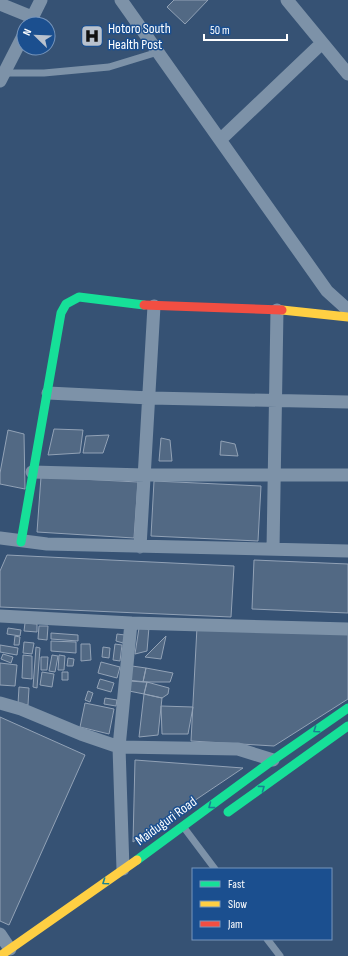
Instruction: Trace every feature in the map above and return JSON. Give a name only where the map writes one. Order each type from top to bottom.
[{"type":"main road","points":[[21,542],[32,472],[48,393],[61,313],[66,304],[79,297],[154,306],[278,310],[348,317]]},
{"type":"main road","name":"Maiduguri Road","points":[[5,952],[184,827],[273,760],[348,708]]},
{"type":"main road","points":[[223,816],[348,726]]},
{"type":"street","points":[[33,16],[41,0]]},
{"type":"street","points":[[121,0],[327,291],[348,310]]},
{"type":"street","points":[[286,0],[348,74]]},
{"type":"street","points":[[0,4],[22,16]]},
{"type":"street","points":[[220,140],[322,43]]},
{"type":"street","points":[[2,77],[16,50]]},
{"type":"street","points":[[140,547],[150,398],[154,306]]},
{"type":"street","points":[[273,549],[278,310]]},
{"type":"street","points":[[48,393],[150,398],[348,402]]},
{"type":"street","points":[[32,472],[145,475],[348,475]]},
{"type":"street","points":[[0,538],[21,542],[47,544],[348,551]]},
{"type":"street","points":[[0,616],[131,623],[348,629]]},
{"type":"street","points":[[123,869],[118,747],[131,623]]},
{"type":"street","points":[[0,703],[20,709],[81,734],[118,747],[238,749],[273,760]]},
{"type":"street","points":[[0,934],[5,952]]},
{"type":"lane","points":[[2,77],[109,67],[158,52]]},
{"type":"lane","points":[[184,827],[214,868]]},
{"type":"lane","points":[[268,940],[280,956]]},
{"type":"building","points":[[174,0],[208,0],[185,24],[167,7]]},
{"type":"building","points":[[54,429],[83,430],[80,453],[48,455]]},
{"type":"building","points":[[8,430],[24,434],[25,489],[0,484],[0,473]]},
{"type":"building","points":[[109,435],[103,453],[83,453],[86,436]]},
{"type":"building","points":[[161,438],[170,440],[172,461],[159,461]]},
{"type":"building","points":[[221,441],[235,444],[238,456],[220,455]]},
{"type":"building","points":[[41,477],[138,482],[134,538],[37,532]]},
{"type":"building","points":[[154,481],[261,486],[258,541],[151,536]]},
{"type":"building","points":[[7,555],[234,566],[231,617],[0,607],[0,571]]},
{"type":"building","points":[[254,560],[348,564],[348,613],[252,609]]},
{"type":"building","points":[[25,623],[37,624],[37,632],[24,631]]},
{"type":"building","points":[[39,626],[48,626],[47,640],[38,639]]},
{"type":"building","points":[[149,627],[147,651],[135,654],[139,628]]},
{"type":"building","points":[[197,627],[348,634],[348,699],[274,746],[191,741]]},
{"type":"building","points":[[8,628],[21,630],[20,636],[7,634]]},
{"type":"building","points":[[51,633],[78,635],[78,641],[51,639]]},
{"type":"building","points":[[117,634],[125,635],[123,643],[116,641]]},
{"type":"building","points":[[15,636],[20,637],[19,645],[14,645]]},
{"type":"building","points":[[166,636],[161,659],[145,657]]},
{"type":"building","points":[[51,641],[76,642],[76,653],[51,651]]},
{"type":"building","points":[[24,642],[34,643],[32,654],[23,653]]},
{"type":"building","points":[[81,644],[90,644],[91,660],[81,661]]},
{"type":"building","points":[[115,644],[122,645],[120,661],[113,660]]},
{"type":"building","points":[[0,645],[18,648],[17,655],[0,652]]},
{"type":"building","points":[[36,647],[40,648],[37,688],[33,687]]},
{"type":"building","points":[[103,647],[110,648],[109,658],[102,657]]},
{"type":"building","points":[[3,654],[13,657],[11,663],[1,659]]},
{"type":"building","points":[[23,655],[32,656],[32,679],[22,678]]},
{"type":"building","points":[[52,655],[58,656],[55,672],[49,671]]},
{"type":"building","points":[[59,655],[65,656],[64,670],[58,670]]},
{"type":"building","points":[[41,657],[48,657],[47,670],[41,670]]},
{"type":"building","points":[[68,658],[74,659],[73,666],[67,666]]},
{"type":"building","points":[[101,662],[120,667],[117,678],[98,673]]},
{"type":"building","points":[[0,663],[17,665],[15,686],[0,685]]},
{"type":"building","points":[[132,666],[146,668],[143,682],[130,681]]},
{"type":"building","points":[[146,668],[173,673],[170,682],[143,682]]},
{"type":"building","points":[[42,672],[54,674],[52,687],[40,685]]},
{"type":"building","points":[[62,672],[68,672],[68,680],[62,680]]},
{"type":"building","points":[[100,679],[114,683],[111,692],[97,688]]},
{"type":"building","points":[[126,680],[147,682],[144,694],[129,691]]},
{"type":"building","points":[[147,682],[169,688],[168,694],[162,698],[144,694]]},
{"type":"building","points":[[19,687],[29,688],[28,705],[18,704]]},
{"type":"building","points":[[88,691],[93,693],[90,702],[85,700]]},
{"type":"building","points":[[144,694],[162,698],[158,735],[139,737]]},
{"type":"building","points":[[105,698],[117,700],[116,706],[104,704]]},
{"type":"building","points":[[85,703],[114,709],[109,734],[80,727]]},
{"type":"building","points":[[161,706],[193,707],[188,734],[162,734]]},
{"type":"building","points":[[0,717],[85,755],[9,925],[0,921]]},
{"type":"building","points":[[135,760],[243,768],[133,842]]},
{"type":"traffic: fast","points":[[21,542],[61,313],[66,304],[79,297],[144,305]]},
{"type":"traffic: fast","points":[[137,860],[273,760],[348,708]]},
{"type":"traffic: fast","points":[[228,812],[348,726]]},
{"type":"traffic: slow","points":[[282,310],[348,317]]},
{"type":"traffic: slow","points":[[0,956],[137,860]]},
{"type":"traffic: jam","points":[[144,305],[282,310]]},
{"type":"place","name":"Hotoro South Health Post","points":[[92,36]]}]
